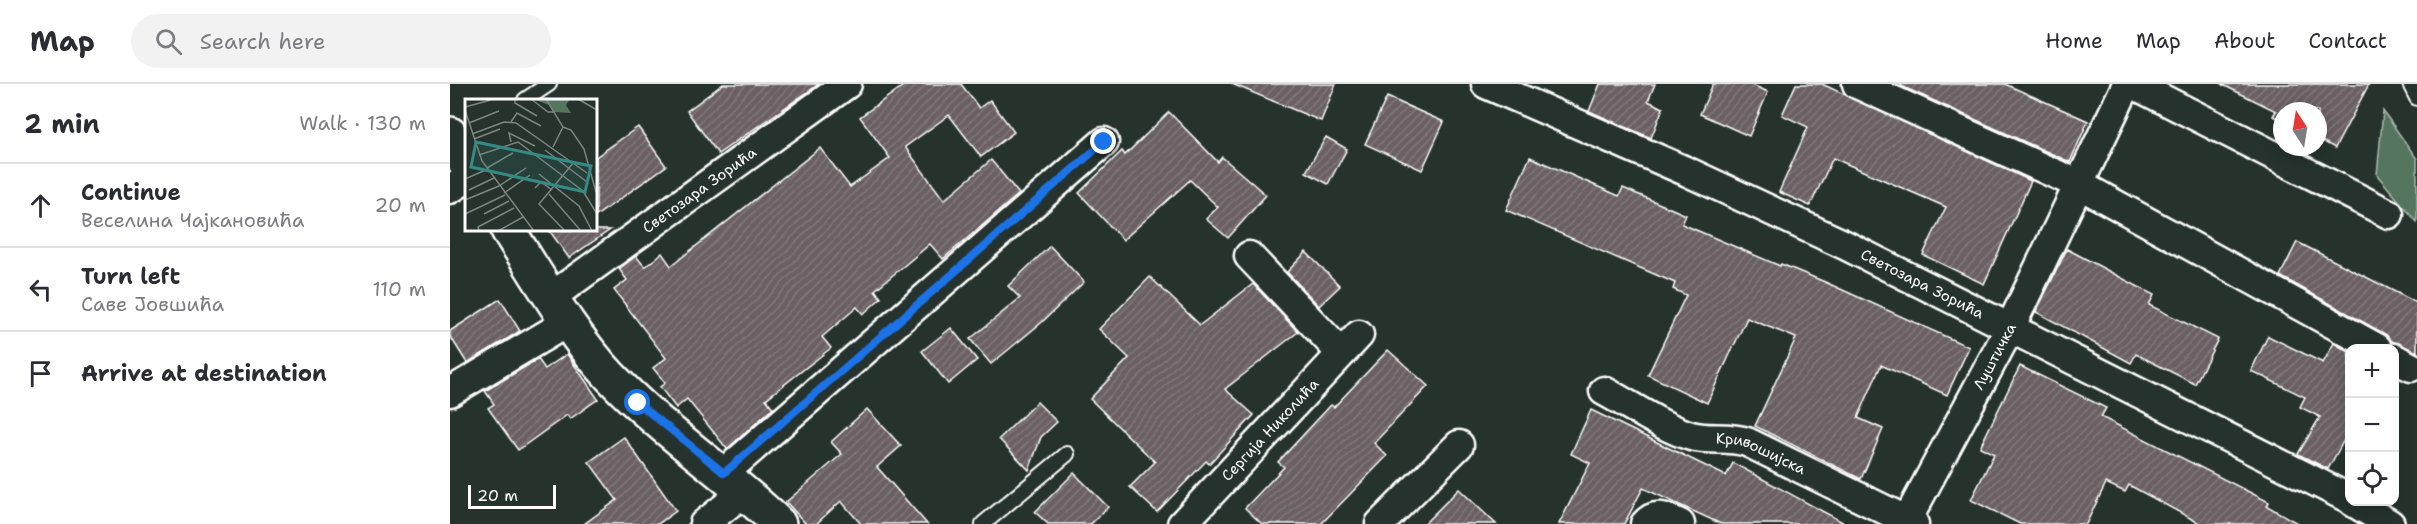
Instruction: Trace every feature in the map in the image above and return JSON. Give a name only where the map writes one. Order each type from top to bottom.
[{"type":"street","name":"Светозара Зорића","points":[[450,392],[848,84]]},
{"type":"street","name":"Светозара Зорића","points":[[1486,84],[1824,235],[2345,497]]},
{"type":"street","points":[[1857,84],[2080,185],[2370,344]]},
{"type":"street","name":"Луштичка","points":[[1909,523],[2010,327],[2127,84]]},
{"type":"street","points":[[2133,84],[2390,214]]},
{"type":"street","points":[[704,524],[734,482],[1104,142]]},
{"type":"street","points":[[450,189],[465,180]]},
{"type":"street","points":[[509,231],[559,309],[609,375],[638,403],[734,482],[779,524]]},
{"type":"street","name":"Сергија Николића","points":[[1182,524],[1350,344],[1250,256]]},
{"type":"street","name":"Кривошијска","points":[[1604,391],[1684,433],[1702,438],[1735,438],[1747,442],[1909,523]]},
{"type":"street","points":[[1380,524],[1459,445]]},
{"type":"street","name":"Светозара Зорића","points":[[2361,506],[2390,524]]},
{"type":"street","points":[[1645,524],[1659,516],[1680,524]]},
{"type":"lane","points":[[526,99],[549,84]]},
{"type":"lane","points":[[2410,84],[2417,98]]},
{"type":"lane","points":[[983,524],[1067,454]]},
{"type":"green space","points":[[2383,111],[2417,159],[2417,222],[2377,175]]},
{"type":"building","points":[[723,84],[819,84],[718,154],[687,111]]},
{"type":"building","points":[[906,84],[961,84],[979,108],[990,100],[1014,132],[981,157],[949,115],[905,147],[944,200],[991,160],[1019,194],[943,259],[930,244],[875,290],[881,298],[863,314],[857,307],[822,337],[831,348],[766,399],[773,408],[727,449],[687,399],[676,408],[660,387],[665,383],[653,368],[666,358],[614,290],[627,280],[619,269],[636,256],[645,267],[662,253],[671,266],[820,148],[850,187],[890,158],[860,117]]},
{"type":"building","points":[[1232,84],[1336,84],[1321,121]]},
{"type":"building","points":[[1600,84],[1655,84],[1648,101],[1663,108],[1651,138],[1589,111]]},
{"type":"building","points":[[1713,84],[1750,84],[1768,92],[1749,136],[1700,114]]},
{"type":"building","points":[[1796,84],[1822,84],[2031,181],[1984,284],[1923,255],[1946,207],[1833,158],[1810,206],[1779,192],[1808,127],[1782,115]]},
{"type":"building","points":[[1902,84],[2005,84],[2088,121],[2070,162],[1901,86]]},
{"type":"building","points":[[2221,84],[2369,84],[2335,148],[2327,144],[2327,102],[2273,102],[2273,110]]},
{"type":"building","points":[[1387,97],[1444,122],[1422,170],[1365,144]]},
{"type":"building","points":[[1169,112],[1218,162],[1222,157],[1266,195],[1228,238],[1206,219],[1218,207],[1190,180],[1123,240],[1079,193],[1122,151],[1125,155]]},
{"type":"building","points":[[638,127],[666,166],[597,215],[597,156]]},
{"type":"building","points":[[1326,137],[1347,149],[1328,184],[1306,172]]},
{"type":"building","points":[[1530,157],[1619,196],[1623,188],[1686,215],[1682,224],[1780,266],[1781,264],[1825,282],[1969,347],[1947,395],[1881,365],[1858,418],[1883,429],[1861,479],[1755,426],[1796,338],[1747,318],[1707,403],[1648,375],[1686,295],[1673,289],[1675,283],[1506,210]]},
{"type":"building","points":[[610,230],[569,258],[550,231]]},
{"type":"building","points":[[2297,242],[2417,303],[2417,352],[2392,341],[2385,334],[2280,276]]},
{"type":"building","points":[[1050,246],[1084,282],[1041,323],[991,364],[970,339],[1020,298],[1008,286]]},
{"type":"building","points":[[2067,249],[2154,295],[2149,305],[2218,339],[2195,384],[2136,354],[2131,363],[2036,312]]},
{"type":"building","points":[[1306,252],[1340,286],[1319,306],[1287,272]]},
{"type":"building","points":[[1150,277],[1200,325],[1253,284],[1298,332],[1225,389],[1254,415],[1209,464],[1206,461],[1157,512],[1130,487],[1155,462],[1090,399],[1129,358],[1099,329]]},
{"type":"building","points":[[500,299],[520,331],[467,363],[450,336],[450,331]]},
{"type":"building","points":[[951,328],[977,360],[948,384],[922,351]]},
{"type":"building","points":[[2268,336],[2323,363],[2334,343],[2345,350],[2345,438],[2328,469],[2298,454],[2320,417],[2300,407],[2305,397],[2251,371]]},
{"type":"building","points":[[1388,350],[1428,386],[1374,443],[1387,456],[1321,524],[1262,524],[1245,508],[1284,467],[1278,462],[1331,405],[1334,407]]},
{"type":"building","points":[[567,354],[598,399],[570,419],[567,415],[518,450],[488,408],[494,404],[485,391],[538,359],[545,369]]},
{"type":"building","points":[[2020,366],[2106,408],[2101,417],[2269,502],[2267,506],[2299,524],[2201,524],[2129,485],[2125,492],[2106,483],[2086,524],[2020,524],[1971,500],[1994,454],[1980,447]]},
{"type":"building","points":[[1037,402],[1057,422],[1041,437],[1029,470],[999,439]]},
{"type":"building","points":[[867,409],[901,446],[877,467],[927,524],[861,524],[841,501],[816,524],[806,524],[786,502],[842,454],[831,442]]},
{"type":"building","points":[[1591,410],[1726,476],[1733,463],[1846,524],[1721,524],[1643,488],[1624,524],[1559,524],[1590,463],[1571,454]]},
{"type":"building","points":[[624,437],[676,511],[658,524],[584,524],[617,500],[589,462]]},
{"type":"building","points":[[1074,473],[1108,507],[1091,524],[1048,524],[1035,512]]},
{"type":"building","points":[[1459,489],[1496,524],[1424,524]]},
{"type":"route","points":[[638,403],[701,457],[724,473],[1104,142]]}]
